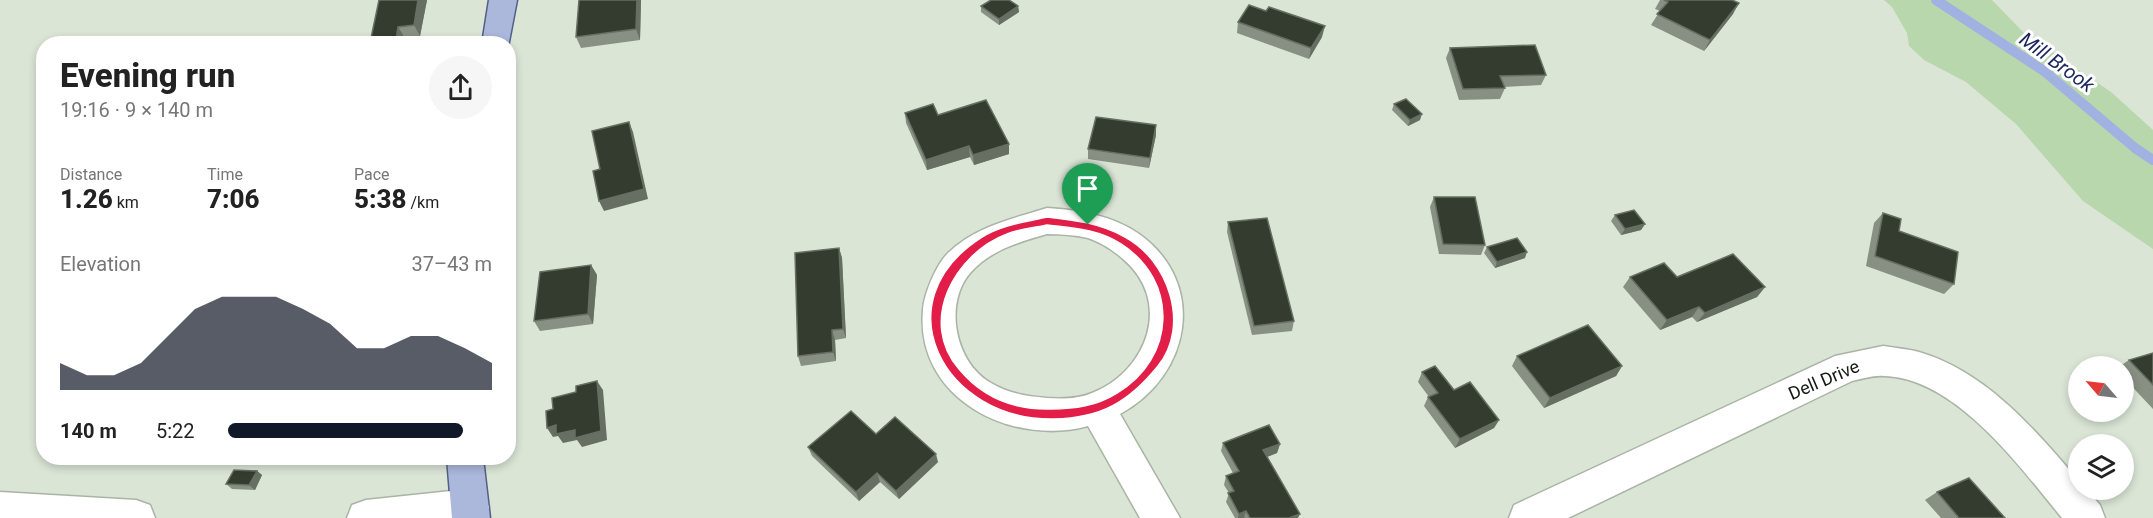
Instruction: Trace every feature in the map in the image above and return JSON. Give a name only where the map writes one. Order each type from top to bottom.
[{"type":"main road","points":[[497,36],[503,0]]},
{"type":"main road","points":[[466,465],[470,512]]},
{"type":"street","points":[[1047,221],[1069,222],[1096,228],[1122,240],[1151,265],[1166,298],[1169,316],[1166,338],[1158,358],[1137,384],[1121,396],[1097,408],[1061,416],[1032,415],[1006,408],[983,398],[965,384],[951,368],[942,351],[937,331],[938,305],[944,283],[958,262],[985,240],[1024,224],[1047,221]]},
{"type":"street","name":"Dell Drive","points":[[1528,518],[1847,367],[1879,361],[1917,366],[1943,377],[1967,392],[2005,428],[2086,518]]},
{"type":"street","points":[[1097,408],[1161,518]]},
{"type":"street","points":[[0,510],[136,518]]},
{"type":"street","points":[[366,518],[470,512]]},
{"type":"green space","points":[[1884,0],[1992,0],[2023,32],[2111,92],[2153,130],[2153,249],[2083,201],[2016,124],[1966,82],[1924,60],[1909,46],[1907,33],[1892,7]]},
{"type":"building","points":[[379,0],[418,0],[414,25],[398,27],[397,36],[371,36]]},
{"type":"building","points":[[579,0],[637,0],[636,29],[576,37]]},
{"type":"building","points":[[991,0],[1009,0],[1018,6],[999,19],[981,6]]},
{"type":"building","points":[[1664,0],[1732,0],[1739,3],[1710,40],[1657,14],[1668,2]]},
{"type":"building","points":[[1249,5],[1266,11],[1269,7],[1325,26],[1311,48],[1238,22]]},
{"type":"building","points":[[1535,45],[1546,75],[1500,76],[1505,88],[1463,89],[1450,48]]},
{"type":"building","points":[[1406,99],[1422,114],[1410,120],[1394,104]]},
{"type":"building","points":[[986,100],[1009,144],[973,155],[969,146],[926,160],[905,113],[933,104],[938,115]]},
{"type":"building","points":[[1096,117],[1156,125],[1150,158],[1088,149]]},
{"type":"building","points":[[629,122],[644,189],[599,201],[593,171],[600,169],[592,131]]},
{"type":"building","points":[[1434,197],[1475,197],[1485,245],[1443,244]]},
{"type":"building","points":[[1634,210],[1645,224],[1625,229],[1615,215]]},
{"type":"building","points":[[1883,213],[1901,219],[1899,231],[1958,252],[1954,284],[1875,256]]},
{"type":"building","points":[[1267,218],[1294,321],[1254,326],[1228,222]]},
{"type":"building","points":[[1517,238],[1527,252],[1497,262],[1487,247]]},
{"type":"building","points":[[839,248],[843,329],[832,330],[833,352],[798,356],[795,253]]},
{"type":"building","points":[[1733,254],[1765,287],[1705,313],[1699,307],[1667,320],[1630,277],[1664,263],[1677,277]]},
{"type":"building","points":[[591,265],[588,314],[534,321],[540,272]]},
{"type":"building","points":[[1588,325],[1622,366],[1550,398],[1517,356]]},
{"type":"building","points":[[2153,353],[2153,385],[2134,365],[2134,359]]},
{"type":"building","points":[[1435,366],[1454,390],[1470,382],[1499,420],[1460,439],[1428,397],[1438,393],[1422,372]]},
{"type":"building","points":[[597,381],[601,431],[575,438],[575,430],[556,434],[556,425],[547,428],[546,411],[553,409],[552,398],[576,392],[576,386]]},
{"type":"building","points":[[851,411],[876,434],[895,417],[936,454],[896,491],[877,473],[856,492],[808,447]]},
{"type":"building","points":[[1269,425],[1280,444],[1263,450],[1300,514],[1289,518],[1250,518],[1246,511],[1239,514],[1228,493],[1234,491],[1226,476],[1239,471],[1223,443]]},
{"type":"building","points":[[234,470],[257,471],[249,485],[226,484]]},
{"type":"building","points":[[1969,478],[2005,518],[1959,518],[1937,492]]},
{"type":"waterway","name":"Mill Brook","points":[[1936,0],[2044,71],[2135,148],[2153,160]]},
{"type":"route","points":[[1047,221],[1088,225],[1122,240],[1137,251],[1151,265],[1160,280],[1169,316],[1166,338],[1158,358],[1137,384],[1121,396],[1097,408],[1075,414],[1032,415],[1006,408],[983,398],[965,384],[951,368],[942,351],[937,331],[938,305],[944,283],[958,262],[985,240],[1005,230],[1024,224],[1047,221]]}]
